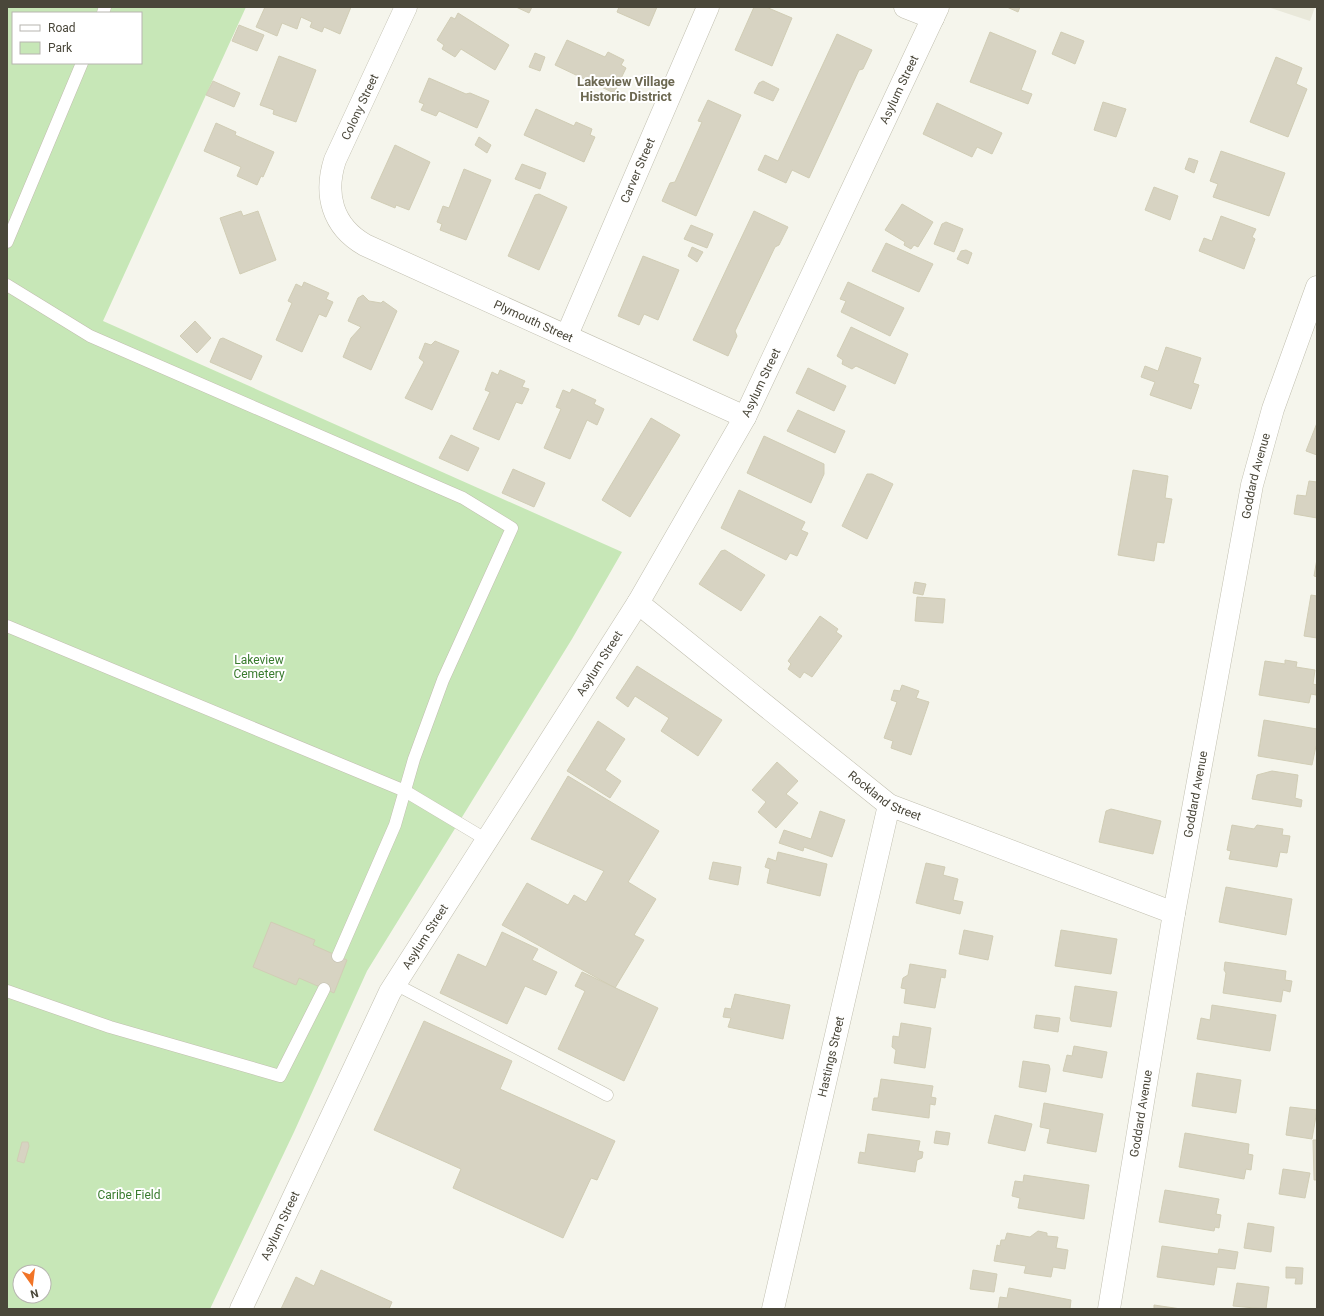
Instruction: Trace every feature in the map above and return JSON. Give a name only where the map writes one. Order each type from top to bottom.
[{"type":"street","name":"Colony Street","points":[[334,210],[329,187],[330,175],[335,160],[406,7]]},
{"type":"street","name":"Carver Street","points":[[567,335],[708,7]]},
{"type":"street","points":[[905,7],[935,13]]},
{"type":"street","name":"Asylum Street","points":[[241,1309],[395,984],[638,603],[744,417],[935,13]]},
{"type":"street","name":"Plymouth Street","points":[[334,210],[350,234],[365,245],[567,335],[744,417]]},
{"type":"street","name":"Goddard Avenue","points":[[1109,1309],[1174,913],[1252,485],[1274,409],[1317,287]]},
{"type":"street","name":"Rockland Street","points":[[638,603],[888,805],[1174,913]]},
{"type":"street","name":"Hastings Street","points":[[773,1309],[888,805]]},
{"type":"lane","points":[[7,242],[82,64]]},
{"type":"lane","points":[[7,285],[90,336],[463,498],[512,528],[443,680],[395,825],[338,956]]},
{"type":"lane","points":[[7,626],[405,792],[487,840]]},
{"type":"lane","points":[[395,984],[607,1095]]},
{"type":"lane","points":[[7,991],[110,1027],[280,1076],[324,989]]},
{"type":"shaded area","points":[[1268,7],[1315,7],[1310,21]]},
{"type":"green space","name":"Lakeview Cemetery","points":[[7,7],[246,7],[103,321],[622,552],[572,639],[367,971],[294,1132],[210,1309],[7,1309]]},
{"type":"building","points":[[265,7],[351,7],[340,34],[324,27],[322,32],[310,27],[312,22],[301,17],[297,29],[282,23],[277,36],[256,27]]},
{"type":"building","points":[[516,7],[532,7],[529,13]]},
{"type":"building","points":[[619,7],[657,7],[649,26],[617,12]]},
{"type":"building","points":[[754,7],[766,7],[792,18],[772,66],[735,50]]},
{"type":"building","points":[[1007,7],[1020,7],[1018,12]]},
{"type":"building","points":[[458,13],[509,45],[495,70],[461,49],[455,57],[442,49],[444,45],[437,40],[451,17],[455,19]]},
{"type":"building","points":[[239,25],[264,35],[257,51],[232,41]]},
{"type":"building","points":[[990,32],[1036,51],[1021,90],[1032,94],[1028,104],[970,82]]},
{"type":"building","points":[[1061,32],[1084,41],[1075,64],[1052,54]]},
{"type":"building","points":[[837,34],[872,50],[863,69],[859,70],[809,178],[792,170],[786,183],[758,170],[765,155],[778,161]]},
{"type":"building","points":[[567,40],[605,57],[608,52],[624,60],[621,65],[626,68],[614,93],[555,65]]},
{"type":"building","points":[[535,53],[545,57],[540,71],[529,67]]},
{"type":"building","points":[[279,56],[316,70],[296,122],[273,114],[274,110],[260,105]]},
{"type":"building","points":[[1276,57],[1302,68],[1296,84],[1307,89],[1288,137],[1250,122]]},
{"type":"building","points":[[429,78],[466,94],[470,93],[489,101],[477,128],[439,111],[436,116],[421,110],[424,104],[419,102]]},
{"type":"building","points":[[213,81],[240,93],[234,107],[206,95]]},
{"type":"building","points":[[763,81],[779,89],[773,101],[754,93],[759,83]]},
{"type":"building","points":[[708,100],[741,115],[696,216],[662,201],[670,183],[675,182],[702,122],[698,121]]},
{"type":"building","points":[[1103,102],[1126,109],[1116,137],[1094,130]]},
{"type":"building","points":[[937,103],[1002,133],[992,154],[977,147],[972,157],[923,134]]},
{"type":"building","points":[[536,109],[574,126],[576,122],[592,129],[590,135],[595,137],[584,162],[524,135]]},
{"type":"building","points":[[216,123],[236,132],[235,135],[274,152],[263,177],[261,176],[257,185],[237,176],[241,167],[204,151]]},
{"type":"building","points":[[479,137],[491,145],[487,153],[475,145]]},
{"type":"building","points":[[395,145],[430,162],[409,210],[396,205],[395,208],[371,198]]},
{"type":"building","points":[[1221,151],[1285,173],[1269,216],[1213,197],[1218,184],[1210,181]]},
{"type":"building","points":[[1189,158],[1198,161],[1194,173],[1185,169]]},
{"type":"building","points":[[522,164],[546,173],[540,189],[515,179]]},
{"type":"building","points":[[464,169],[491,180],[466,240],[440,230],[442,224],[437,222],[443,206],[449,208]]},
{"type":"building","points":[[1154,187],[1178,196],[1170,220],[1145,210]]},
{"type":"building","points":[[539,194],[567,207],[539,270],[508,256],[535,195]]},
{"type":"building","points":[[902,204],[933,222],[918,247],[914,245],[911,249],[904,245],[905,242],[885,230]]},
{"type":"building","points":[[241,211],[243,216],[258,211],[276,260],[240,274],[220,218]]},
{"type":"building","points":[[754,211],[788,227],[779,245],[775,247],[735,331],[737,336],[728,356],[693,340]]},
{"type":"building","points":[[1221,216],[1256,229],[1252,237],[1255,239],[1244,269],[1199,251],[1204,238],[1212,241]]},
{"type":"building","points":[[946,222],[963,229],[954,252],[934,244],[942,224]]},
{"type":"building","points":[[691,225],[713,234],[707,248],[684,239]]},
{"type":"building","points":[[886,243],[933,264],[919,292],[872,271]]},
{"type":"building","points":[[692,247],[703,252],[697,262],[688,256]]},
{"type":"building","points":[[966,250],[972,253],[968,264],[957,259],[961,251]]},
{"type":"building","points":[[643,256],[679,270],[658,320],[644,314],[639,325],[618,316]]},
{"type":"building","points":[[304,282],[329,293],[326,299],[333,302],[326,317],[319,314],[302,352],[276,340],[292,303],[288,301],[296,284],[302,287]]},
{"type":"building","points":[[848,282],[904,308],[890,336],[841,312],[846,301],[840,299]]},
{"type":"building","points":[[363,295],[369,301],[381,303],[383,301],[397,311],[371,370],[343,357],[351,338],[361,327],[348,321],[358,298]]},
{"type":"building","points":[[195,321],[211,338],[197,353],[180,336]]},
{"type":"building","points":[[851,327],[908,354],[895,384],[856,366],[852,369],[842,364],[843,360],[837,356]]},
{"type":"building","points":[[223,338],[262,356],[251,380],[210,362],[220,339]]},
{"type":"building","points":[[435,341],[459,351],[432,410],[405,398],[424,362],[419,358],[425,343],[431,345]]},
{"type":"building","points":[[1166,347],[1201,358],[1193,383],[1199,385],[1191,409],[1150,395],[1155,382],[1141,377],[1145,366],[1158,371]]},
{"type":"building","points":[[808,368],[846,386],[834,411],[796,393]]},
{"type":"building","points":[[500,370],[525,381],[522,387],[529,389],[522,404],[516,402],[499,440],[473,429],[490,392],[485,390],[492,372],[498,375]]},
{"type":"building","points":[[572,389],[596,400],[594,404],[604,409],[597,425],[587,420],[570,459],[544,448],[561,409],[556,407],[563,390],[570,393]]},
{"type":"building","points":[[798,410],[845,431],[835,453],[787,431]]},
{"type":"building","points":[[651,418],[680,435],[630,517],[602,500]]},
{"type":"building","points":[[1317,423],[1317,455],[1306,451]]},
{"type":"building","points":[[451,435],[479,448],[468,471],[439,458]]},
{"type":"building","points":[[764,436],[824,464],[824,474],[811,503],[747,473]]},
{"type":"building","points":[[513,469],[545,483],[534,507],[502,493]]},
{"type":"building","points":[[1133,470],[1168,476],[1165,498],[1172,499],[1164,543],[1157,542],[1154,561],[1118,555]]},
{"type":"building","points":[[867,474],[872,474],[893,484],[867,539],[842,526]]},
{"type":"building","points":[[1309,481],[1317,482],[1317,518],[1294,514],[1297,495],[1306,496]]},
{"type":"building","points":[[739,490],[805,522],[801,530],[808,533],[797,556],[790,553],[786,560],[721,528]]},
{"type":"building","points":[[725,550],[765,575],[741,611],[699,584],[721,551]]},
{"type":"building","points":[[1317,559],[1317,577],[1314,576]]},
{"type":"building","points":[[915,582],[926,584],[923,595],[913,593]]},
{"type":"building","points":[[1311,595],[1317,596],[1317,638],[1304,636]]},
{"type":"building","points":[[917,597],[945,599],[943,623],[915,621]]},
{"type":"building","points":[[820,616],[838,629],[836,632],[842,636],[812,677],[804,672],[800,678],[788,669],[791,664],[788,661]]},
{"type":"building","points":[[1285,660],[1297,662],[1296,667],[1315,670],[1313,684],[1317,685],[1316,695],[1311,694],[1309,703],[1259,695],[1265,661],[1285,664]]},
{"type":"building","points":[[637,666],[722,720],[698,756],[661,731],[669,718],[635,696],[628,707],[616,698]]},
{"type":"building","points":[[902,685],[919,691],[916,698],[929,702],[911,755],[891,748],[893,741],[884,738],[897,702],[891,700],[894,690],[900,691]]},
{"type":"building","points":[[1264,720],[1317,729],[1317,747],[1316,746],[1312,765],[1258,756]]},
{"type":"building","points":[[598,721],[625,739],[605,770],[621,781],[610,798],[567,771]]},
{"type":"building","points":[[777,762],[798,781],[786,794],[798,803],[776,828],[758,812],[766,802],[752,790]]},
{"type":"building","points":[[1272,771],[1298,775],[1295,798],[1302,800],[1301,807],[1252,799],[1257,775]]},
{"type":"building","points":[[568,776],[659,831],[628,882],[656,899],[634,935],[644,940],[615,988],[502,925],[527,883],[568,905],[574,895],[586,902],[604,871],[531,839]]},
{"type":"building","points":[[1111,809],[1161,821],[1153,854],[1099,842],[1106,811]]},
{"type":"building","points":[[820,811],[845,820],[832,857],[804,847],[803,851],[779,843],[784,830],[811,839]]},
{"type":"building","points":[[1232,825],[1254,829],[1257,825],[1283,829],[1282,835],[1290,836],[1287,853],[1280,852],[1277,867],[1229,859],[1231,851],[1227,850]]},
{"type":"building","points":[[778,852],[827,864],[820,896],[767,883],[770,869],[765,867],[768,858],[776,861]]},
{"type":"building","points":[[713,862],[741,867],[738,885],[709,879]]},
{"type":"building","points":[[926,863],[945,867],[943,875],[958,879],[953,900],[963,902],[960,914],[916,903]]},
{"type":"building","points":[[1226,887],[1292,899],[1286,935],[1219,922]]},
{"type":"building","points":[[271,922],[315,940],[313,945],[347,960],[334,993],[299,978],[296,985],[253,967]]},
{"type":"building","points":[[964,930],[993,936],[988,960],[959,954]]},
{"type":"building","points":[[1061,930],[1117,939],[1111,974],[1055,966]]},
{"type":"building","points":[[502,932],[538,949],[532,960],[557,972],[546,995],[525,986],[507,1024],[440,993],[458,954],[486,967]]},
{"type":"building","points":[[1225,962],[1286,971],[1285,980],[1292,981],[1290,992],[1283,990],[1281,1002],[1223,993],[1226,973],[1224,970]]},
{"type":"building","points":[[910,964],[946,970],[945,978],[941,977],[935,1008],[904,1003],[906,989],[901,988],[903,978],[908,975]]},
{"type":"building","points":[[582,972],[658,1008],[624,1081],[558,1049],[585,991],[575,986]]},
{"type":"building","points":[[1075,986],[1117,992],[1111,1027],[1071,1021],[1070,1018]]},
{"type":"building","points":[[735,994],[790,1005],[783,1039],[728,1027],[731,1018],[723,1017],[725,1008],[731,1009]]},
{"type":"building","points":[[1212,1005],[1276,1015],[1270,1051],[1197,1039],[1201,1018],[1210,1020]]},
{"type":"building","points":[[1036,1015],[1060,1018],[1058,1032],[1034,1028]]},
{"type":"building","points":[[424,1021],[512,1061],[500,1089],[615,1141],[597,1180],[591,1178],[563,1238],[453,1188],[461,1169],[374,1130]]},
{"type":"building","points":[[901,1023],[931,1028],[925,1068],[894,1063],[896,1050],[892,1047],[893,1036],[899,1037]]},
{"type":"building","points":[[1074,1046],[1107,1052],[1102,1078],[1063,1071],[1067,1055],[1072,1056]]},
{"type":"building","points":[[1023,1061],[1049,1065],[1050,1069],[1046,1092],[1019,1087]]},
{"type":"building","points":[[1197,1073],[1241,1080],[1236,1113],[1192,1106]]},
{"type":"building","points":[[881,1079],[933,1086],[931,1097],[936,1098],[935,1105],[930,1104],[929,1118],[872,1110],[874,1098],[878,1098]]},
{"type":"building","points":[[1044,1103],[1103,1114],[1096,1152],[1047,1143],[1050,1129],[1040,1127]]},
{"type":"building","points":[[1290,1107],[1317,1110],[1312,1139],[1286,1135]]},
{"type":"building","points":[[995,1115],[1032,1124],[1025,1151],[988,1143]]},
{"type":"building","points":[[936,1131],[950,1133],[948,1145],[934,1143]]},
{"type":"building","points":[[1185,1133],[1249,1144],[1248,1154],[1253,1155],[1251,1170],[1246,1169],[1244,1179],[1179,1167]]},
{"type":"building","points":[[868,1134],[920,1141],[918,1151],[923,1152],[922,1158],[917,1160],[915,1172],[858,1163],[860,1152],[865,1153]]},
{"type":"building","points":[[1313,1140],[1317,1140],[1317,1180],[1314,1180]]},
{"type":"building","points":[[22,1142],[28,1142],[29,1146],[24,1163],[17,1161]]},
{"type":"building","points":[[1283,1169],[1310,1173],[1305,1198],[1279,1194]]},
{"type":"building","points":[[1024,1175],[1089,1185],[1084,1219],[1018,1208],[1020,1198],[1012,1196],[1015,1181],[1023,1182]]},
{"type":"building","points":[[1165,1190],[1219,1199],[1216,1214],[1221,1215],[1219,1228],[1215,1227],[1214,1231],[1159,1222]]},
{"type":"building","points":[[1248,1223],[1274,1227],[1271,1252],[1244,1248]]},
{"type":"building","points":[[1038,1231],[1047,1233],[1047,1236],[1058,1237],[1056,1248],[1068,1250],[1065,1269],[1053,1267],[1051,1277],[1024,1273],[1026,1266],[994,1261],[997,1245],[1000,1246],[1001,1240],[1005,1240],[1007,1233],[1030,1237]]},
{"type":"building","points":[[1162,1246],[1218,1254],[1219,1249],[1238,1252],[1235,1269],[1217,1267],[1214,1285],[1157,1277]]},
{"type":"building","points":[[1286,1267],[1303,1268],[1302,1284],[1295,1284],[1296,1278],[1286,1278]]},
{"type":"building","points":[[321,1270],[392,1302],[389,1309],[281,1309],[296,1277],[314,1286]]},
{"type":"building","points":[[973,1270],[997,1274],[994,1292],[970,1289]]},
{"type":"building","points":[[1237,1283],[1269,1287],[1266,1309],[1233,1306]]},
{"type":"building","points":[[1009,1288],[1071,1300],[1070,1309],[998,1309],[1000,1297],[1007,1298]]},
{"type":"building","points":[[1154,1305],[1181,1309],[1154,1309]]},
{"type":"district","name":"Lakeview Village Historic District","points":[[626,88]]},
{"type":"park label","name":"Caribe Field","points":[[129,1195]]}]
